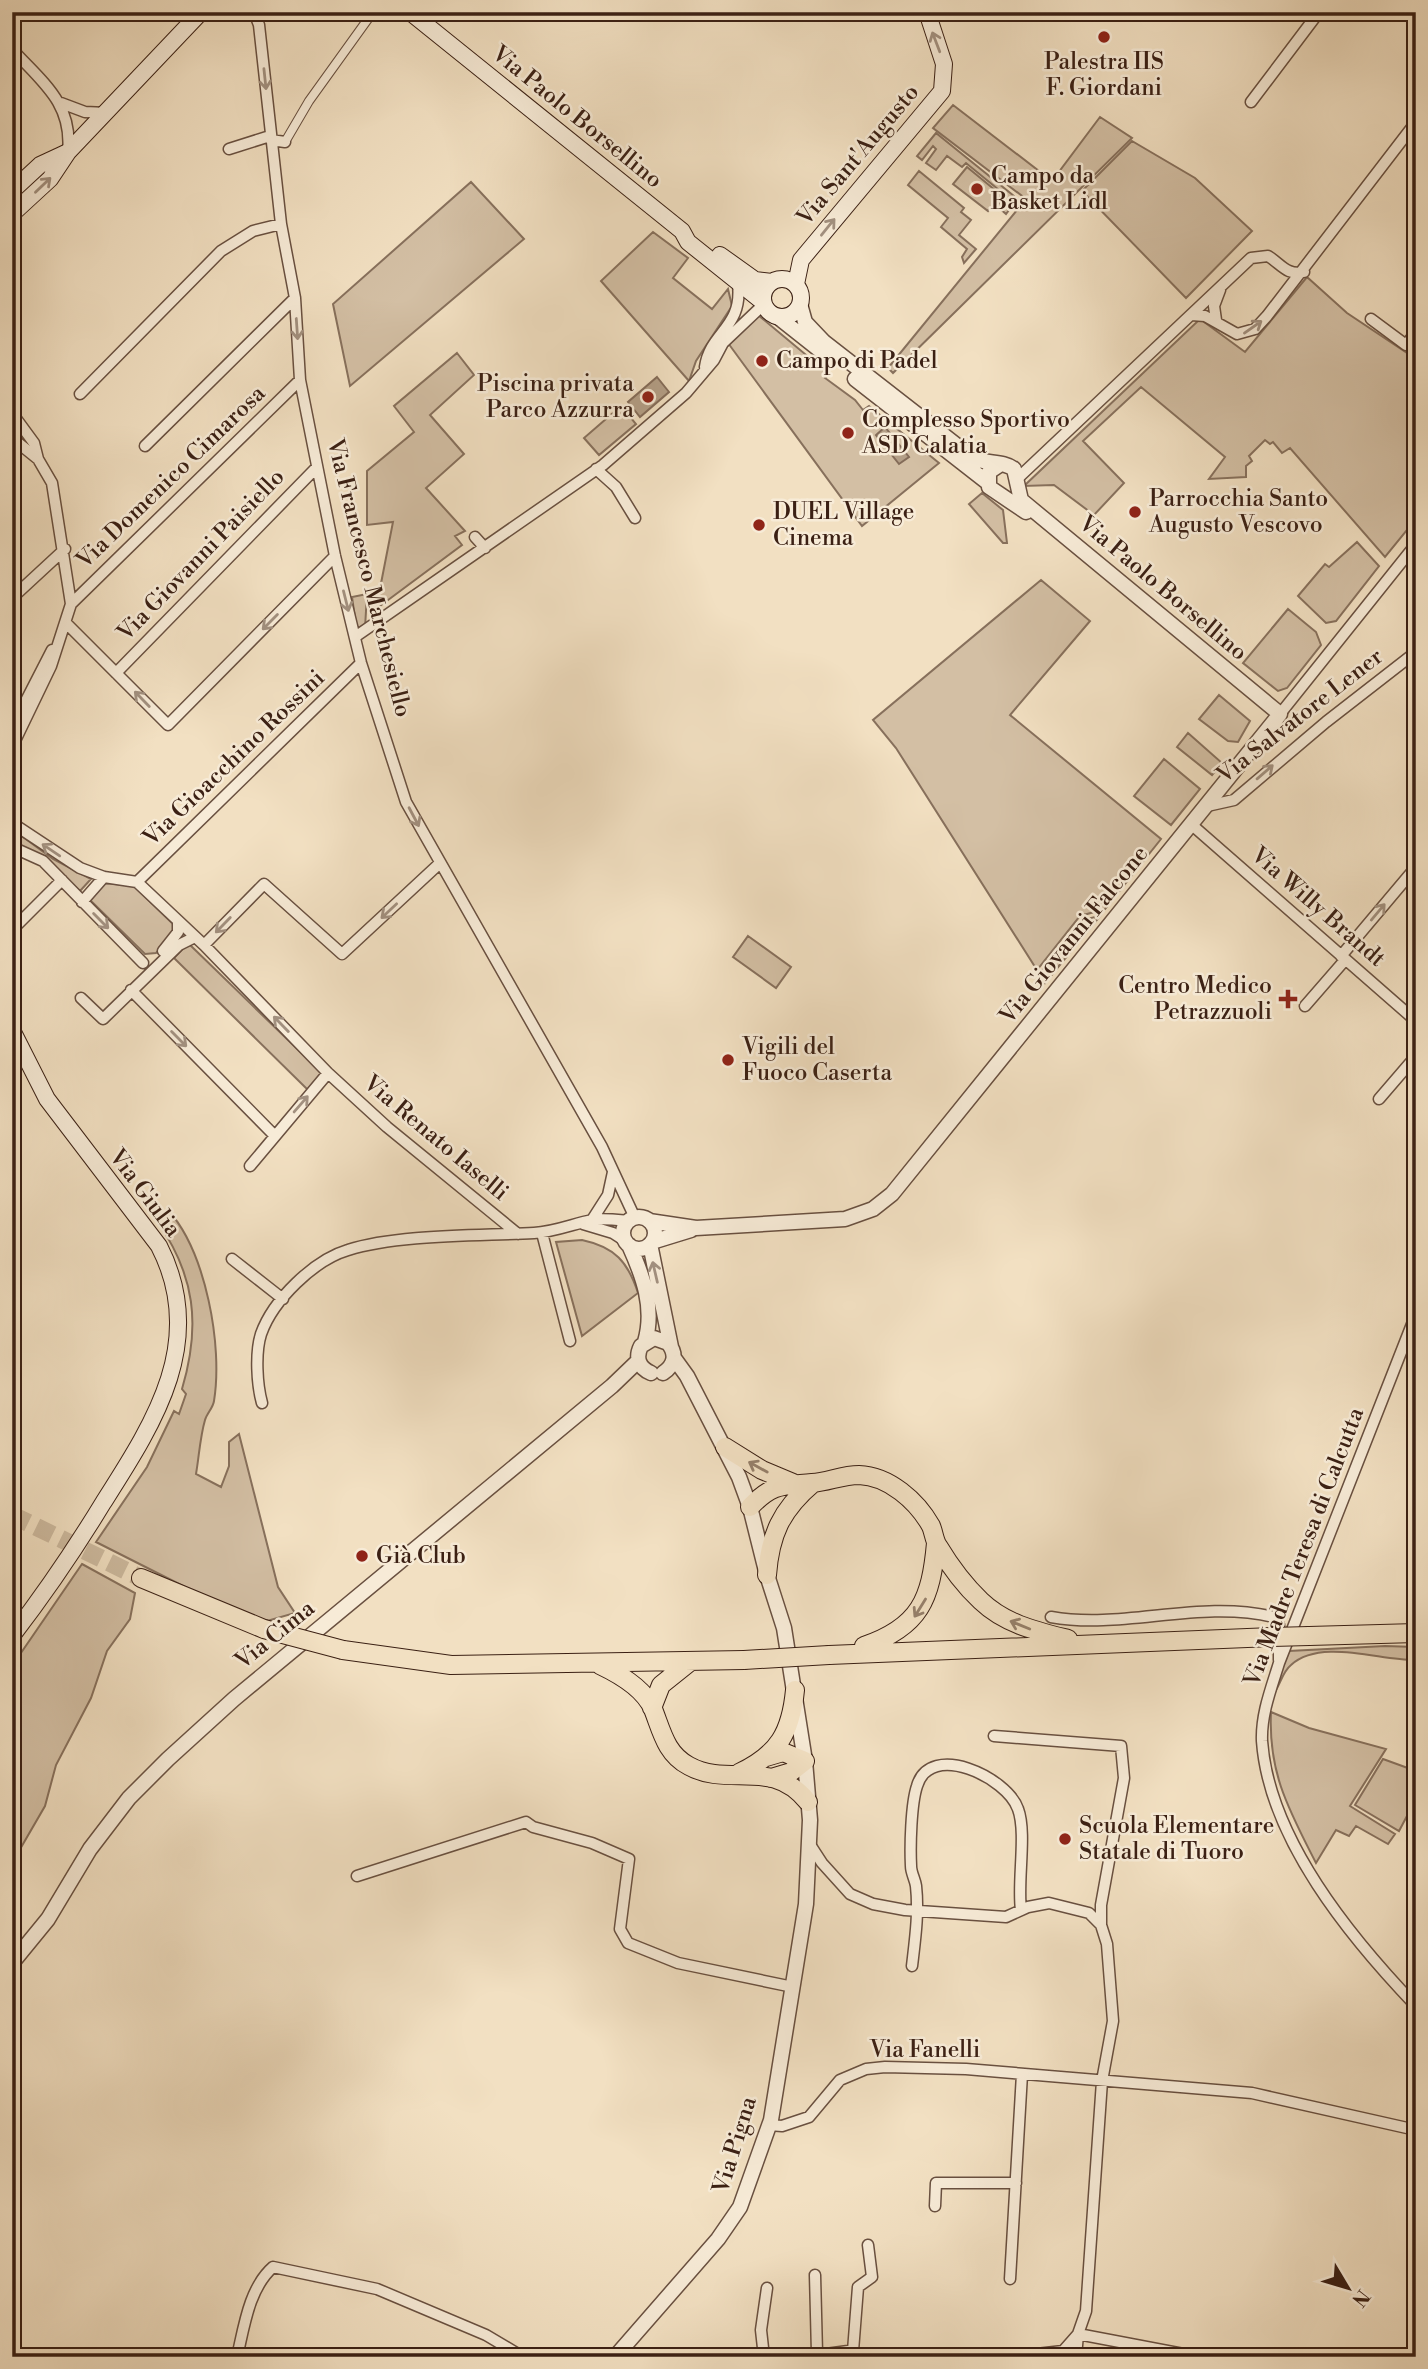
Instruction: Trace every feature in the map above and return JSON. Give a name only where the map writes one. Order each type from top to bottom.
[{"type":"highway","points":[[725,1447],[792,1492]]},
{"type":"highway","points":[[750,1507],[763,1493],[792,1492],[838,1476],[863,1475],[889,1484],[909,1497],[923,1514],[936,1543],[957,1574],[983,1604],[1018,1626],[1085,1643]]},
{"type":"highway","points":[[767,1575],[772,1535],[792,1492]]},
{"type":"highway","points":[[837,1654],[891,1637],[918,1615],[930,1590],[936,1543]]},
{"type":"highway","points":[[141,1578],[264,1629],[343,1650],[452,1665],[744,1660],[1085,1643],[1416,1633]]},
{"type":"highway","points":[[652,1707],[661,1685],[692,1661]]},
{"type":"highway","points":[[595,1663],[619,1675],[652,1707],[659,1729],[672,1753],[680,1760],[702,1772],[739,1773],[771,1778],[788,1784],[808,1802]]},
{"type":"highway","points":[[766,1757],[783,1738],[793,1718],[795,1690]]},
{"type":"highway","points":[[739,1773],[766,1757],[783,1752],[805,1760],[791,1772],[771,1778]]},
{"type":"main road","points":[[12,214],[50,179],[68,152],[201,12]]},
{"type":"main road","name":"Via Paolo Borsellino","points":[[411,12],[682,231],[694,235],[755,280],[772,282]]},
{"type":"main road","name":"Via Sant'Augusto","points":[[796,284],[801,260],[942,91],[944,64],[927,12]]},
{"type":"main road","points":[[12,191],[40,165],[68,152]]},
{"type":"main road","name":"Via Paolo Borsellino","points":[[682,231],[688,242],[763,303]]},
{"type":"main road","points":[[787,279],[796,284],[800,292],[800,304],[794,313],[778,317],[769,312],[763,303],[764,290],[772,282],[787,279]]},
{"type":"main road","name":"Via Giulia","points":[[12,1030],[47,1099],[151,1234],[168,1265],[175,1288],[178,1338],[174,1366],[149,1431],[48,1589],[12,1636]]},
{"type":"street","name":"Via Francesco Marchesiello","points":[[254,12],[259,24],[269,138],[281,224],[295,298],[300,380],[335,556],[355,636],[406,802],[602,1147],[638,1220]]},
{"type":"street","points":[[229,149],[269,138],[285,142],[309,101],[373,12]]},
{"type":"street","points":[[1251,102],[1319,12]]},
{"type":"street","points":[[12,49],[61,103],[70,130],[68,152]]},
{"type":"street","points":[[61,103],[85,113],[107,113]]},
{"type":"street","points":[[1191,315],[1199,314],[1216,320],[1233,332],[1248,333],[1304,272],[1416,122]]},
{"type":"street","points":[[80,394],[221,250],[253,231],[281,224]]},
{"type":"street","points":[[778,317],[992,488],[1011,492],[1017,490],[1037,458],[1087,415],[1251,258],[1268,256],[1283,269],[1297,274],[1304,272]]},
{"type":"street","points":[[1283,269],[1283,296]]},
{"type":"street","points":[[705,367],[707,357],[735,318],[739,306],[738,284]]},
{"type":"street","points":[[1216,320],[1214,306],[1223,284]]},
{"type":"street","points":[[145,446],[295,298]]},
{"type":"street","points":[[355,636],[596,469],[685,393],[705,367],[714,360],[723,343],[763,303]]},
{"type":"street","points":[[800,304],[805,322],[841,356],[975,460],[1003,464],[1014,469],[1017,490]]},
{"type":"street","points":[[1371,319],[1406,345],[1416,332]]},
{"type":"street","name":"Via Domenico Cimarosa","points":[[71,604],[300,380]]},
{"type":"street","points":[[12,414],[34,443],[38,459],[52,483],[65,549],[71,604],[51,666],[12,747]]},
{"type":"street","points":[[12,438],[38,459]]},
{"type":"street","points":[[992,488],[989,472],[1003,464],[1037,458]]},
{"type":"street","name":"Via Giovanni Paisiello","points":[[116,673],[317,467]]},
{"type":"street","points":[[596,469],[616,488],[635,518]]},
{"type":"street","name":"Via Paolo Borsellino","points":[[1017,490],[1277,718]]},
{"type":"street","points":[[475,537],[485,548]]},
{"type":"street","name":"Via Giovanni Falcone","points":[[638,1220],[696,1228],[845,1219],[873,1209],[892,1194],[1416,544]]},
{"type":"street","points":[[12,598],[65,549]]},
{"type":"street","points":[[64,628],[116,673],[168,725],[335,556]]},
{"type":"street","points":[[12,728],[42,665],[64,628]]},
{"type":"street","name":"Via Salvatore Lener","points":[[1207,806],[1234,800],[1316,730],[1416,652]]},
{"type":"street","name":"Via Gioacchino Rossini","points":[[137,882],[362,663]]},
{"type":"street","points":[[12,822],[80,868],[104,877],[137,882]]},
{"type":"street","name":"Via Willy Brandt","points":[[1192,825],[1416,1021]]},
{"type":"street","points":[[12,847],[43,861],[143,963],[145,976]]},
{"type":"street","points":[[81,998],[103,1019],[183,941],[199,941],[264,884],[342,954],[439,864]]},
{"type":"street","points":[[1306,1006],[1416,867]]},
{"type":"street","points":[[82,902],[104,877]]},
{"type":"street","points":[[12,930],[62,880]]},
{"type":"street","name":"Via Renato Iaselli","points":[[137,882],[199,941],[328,1073],[387,1128],[518,1234]]},
{"type":"street","points":[[143,963],[157,958],[175,938],[178,921]]},
{"type":"street","points":[[131,990],[275,1136]]},
{"type":"street","points":[[1379,1099],[1416,1056]]},
{"type":"street","points":[[250,1166],[328,1073]]},
{"type":"street","points":[[587,1222],[608,1195],[613,1172]]},
{"type":"street","points":[[638,1220],[624,1229],[648,1300],[649,1327],[645,1342],[639,1350],[638,1361],[693,1389]]},
{"type":"street","points":[[262,1403],[259,1391],[261,1335],[283,1299],[324,1262],[346,1250],[382,1242],[542,1233],[587,1222],[638,1220],[655,1233],[651,1243],[673,1353],[657,1373]]},
{"type":"street","points":[[587,1222],[613,1233],[638,1249],[651,1243]]},
{"type":"street","name":"Via Giovanni Falcone","points":[[651,1243],[696,1228]]},
{"type":"street","points":[[542,1233],[570,1341]]},
{"type":"street","points":[[232,1259],[283,1299]]},
{"type":"street","name":"Via Madre Teresa di Calcutta","points":[[1416,1314],[1279,1663],[1263,1722],[1267,1776],[1275,1801],[1328,1903],[1362,1950],[1416,2006]]},
{"type":"street","points":[[357,1876],[526,1822],[533,1827],[610,1849],[629,1859],[620,1929],[628,1943],[678,1963],[793,1987],[806,1904],[808,1802],[805,1760],[784,1628],[750,1507],[725,1447],[673,1353],[659,1338],[645,1342]]},
{"type":"street","name":"Via Cima","points":[[12,1963],[48,1919],[90,1849],[129,1798],[168,1759],[234,1699],[612,1386],[638,1361]]},
{"type":"street","name":"Via Cima","points":[[612,1386],[657,1373]]},
{"type":"street","points":[[1051,1617],[1129,1617],[1203,1610],[1258,1613],[1274,1617],[1279,1625],[1279,1663]]},
{"type":"street","points":[[994,1736],[1121,1746],[1124,1778],[1101,1905],[1101,1924],[1109,1958],[1113,2019],[1102,2081],[1086,2311],[1076,2357]]},
{"type":"street","points":[[912,1966],[916,1884],[911,1864],[916,1786],[922,1774],[932,1768],[945,1766],[988,1775],[1013,1797],[1020,1812],[1021,1910]]},
{"type":"street","points":[[809,1843],[822,1863],[850,1894],[873,1903],[916,1911],[1006,1917],[1049,1903],[1089,1913],[1101,1924]]},
{"type":"street","name":"Via Pigna","points":[[615,2357],[718,2239],[740,2207],[769,2125],[793,1987]]},
{"type":"street","name":"Via Fanelli","points":[[769,2125],[782,2126],[809,2117],[840,2080],[866,2069],[966,2069],[1252,2094],[1416,2130]]},
{"type":"street","points":[[1010,2279],[1022,2074]]},
{"type":"street","points":[[935,2206],[936,2183],[1016,2183]]},
{"type":"street","points":[[853,2351],[858,2287],[872,2277],[868,2245]]},
{"type":"street","points":[[237,2357],[262,2277],[274,2267],[377,2289],[486,2335],[523,2357]]},
{"type":"street","points":[[815,2274],[817,2353]]},
{"type":"street","points":[[764,2357],[761,2330],[765,2319],[767,2288]]},
{"type":"street","points":[[1010,2357],[1063,2351],[1079,2334]]},
{"type":"street","points":[[1079,2334],[1199,2357]]},
{"type":"street","points":[[1410,2357],[1416,2346]]},
{"type":"street","points":[[804,2357],[817,2353],[853,2351],[891,2357]]},
{"type":"shaded area","points":[[953,105],[1052,181],[1100,117],[1132,138],[893,373],[888,368],[1026,199],[933,128]]},
{"type":"shaded area","points":[[936,133],[1014,196],[1015,202],[1006,214],[997,206],[1005,195],[966,163],[962,167],[947,156],[936,170],[926,163],[936,149],[933,146],[922,160],[917,156]]},
{"type":"shaded area","points":[[1132,141],[1195,178],[1252,231],[1186,298],[1082,191]]},
{"type":"shaded area","name":"Campo da Basket Lidl","points":[[967,167],[1001,195],[988,211],[953,184]]},
{"type":"shaded area","points":[[919,171],[964,208],[961,212],[971,220],[959,235],[976,249],[964,263],[962,257],[967,249],[941,227],[948,218],[908,185]]},
{"type":"shaded area","points":[[471,182],[524,239],[350,386],[333,304]]},
{"type":"shaded area","points":[[653,232],[688,258],[673,278],[712,309],[728,289],[732,306],[696,361],[689,381],[601,281]]},
{"type":"shaded area","points":[[1307,277],[1347,313],[1416,359],[1416,519],[1385,557],[1290,448],[1282,453],[1273,442],[1270,444],[1265,440],[1249,456],[1252,461],[1246,466],[1246,477],[1209,479],[1225,457],[1141,387],[1083,441],[1124,483],[1094,515],[1054,485],[1024,486],[1200,319],[1245,352]]},
{"type":"shaded area","name":"Complesso Sportivo ASD Calatia","points":[[758,315],[829,374],[825,378],[855,400],[863,410],[869,406],[939,463],[862,526],[728,343]]},
{"type":"shaded area","points":[[457,353],[474,375],[430,415],[464,454],[426,488],[465,531],[455,536],[462,545],[376,609],[393,522],[367,525],[367,471],[414,432],[394,406]]},
{"type":"shaded area","name":"Piscina privata Parco Azzurra","points":[[657,377],[669,392],[640,417],[628,402]]},
{"type":"shaded area","points":[[621,406],[636,424],[599,455],[584,438]]},
{"type":"shaded area","points":[[885,427],[909,457],[899,464],[876,435]]},
{"type":"shaded area","points":[[982,493],[1003,510],[1007,543],[1003,543],[969,504]]},
{"type":"shaded area","points":[[1357,542],[1379,566],[1336,621],[1326,623],[1298,596],[1325,564],[1329,567]]},
{"type":"shaded area","points":[[1041,580],[1090,621],[1010,715],[1161,839],[1105,909],[1080,916],[1037,970],[896,748],[873,720]]},
{"type":"shaded area","points":[[367,594],[365,628],[357,632],[352,597]]},
{"type":"shaded area","points":[[1288,609],[1316,632],[1321,645],[1287,688],[1278,691],[1243,663]]},
{"type":"shaded area","points":[[1219,695],[1250,721],[1238,742],[1228,741],[1199,719]]},
{"type":"shaded area","points":[[1188,733],[1222,763],[1212,775],[1177,747]]},
{"type":"shaded area","points":[[1164,759],[1200,789],[1171,825],[1134,796]]},
{"type":"shaded area","points":[[12,829],[53,859],[91,879],[80,891],[45,859],[12,842]]},
{"type":"shaded area","points":[[105,883],[134,886],[174,925],[172,937],[156,953],[145,954],[90,900]]},
{"type":"shaded area","points":[[1100,916],[1045,983],[1039,974],[1083,920]]},
{"type":"shaded area","points":[[748,936],[791,967],[776,988],[733,957]]},
{"type":"shaded area","points":[[188,943],[322,1073],[308,1090],[174,958]]},
{"type":"shaded area","points":[[168,1210],[181,1228],[202,1274],[209,1301],[216,1354],[214,1401],[203,1427],[196,1474],[221,1487],[229,1466],[229,1442],[239,1434],[278,1587],[295,1613],[267,1621],[197,1593],[96,1542],[147,1467],[174,1411],[179,1414],[186,1394],[182,1389],[191,1343],[191,1301],[180,1261],[157,1221]]},
{"type":"shaded area","points":[[582,1240],[603,1247],[619,1258],[630,1273],[638,1293],[582,1336],[556,1242]]},
{"type":"shaded area","points":[[82,1564],[135,1593],[130,1619],[107,1651],[91,1698],[56,1765],[45,1806],[12,1863],[12,1666]]},
{"type":"shaded area","points":[[1416,1647],[1416,1660],[1352,1653],[1318,1653],[1291,1665],[1271,1697],[1289,1651]]},
{"type":"shaded area","points":[[1271,1712],[1309,1728],[1386,1749],[1350,1806],[1395,1834],[1388,1844],[1356,1826],[1349,1836],[1336,1830],[1316,1863],[1282,1791],[1273,1754]]},
{"type":"shaded area","points":[[1383,1759],[1416,1771],[1416,1799],[1399,1831],[1355,1805]]},
{"type":"tunnel","points":[[12,1515],[141,1578]]},
{"type":"place","name":"Palestra IIS F. Giordani","points":[[1104,37]]},
{"type":"place","name":"Campo da Basket Lidl","points":[[977,189]]},
{"type":"place","name":"Campo di Padel","points":[[762,361]]},
{"type":"place","name":"Piscina privata Parco Azzurra","points":[[648,397]]},
{"type":"place","name":"Complesso Sportivo ASD Calatia","points":[[848,433]]},
{"type":"place","name":"Parrocchia Santo Augusto Vescovo","points":[[1135,512]]},
{"type":"place","name":"DUEL Village Cinema","points":[[759,525]]},
{"type":"place","name":"Centro Medico Petrazzuoli","points":[[1288,999]]},
{"type":"place","name":"Vigili del Fuoco Caserta","points":[[728,1060]]},
{"type":"place","name":"Già Club","points":[[362,1556]]},
{"type":"place","name":"Scuola Elementare Statale di Tuoro","points":[[1065,1839]]}]
